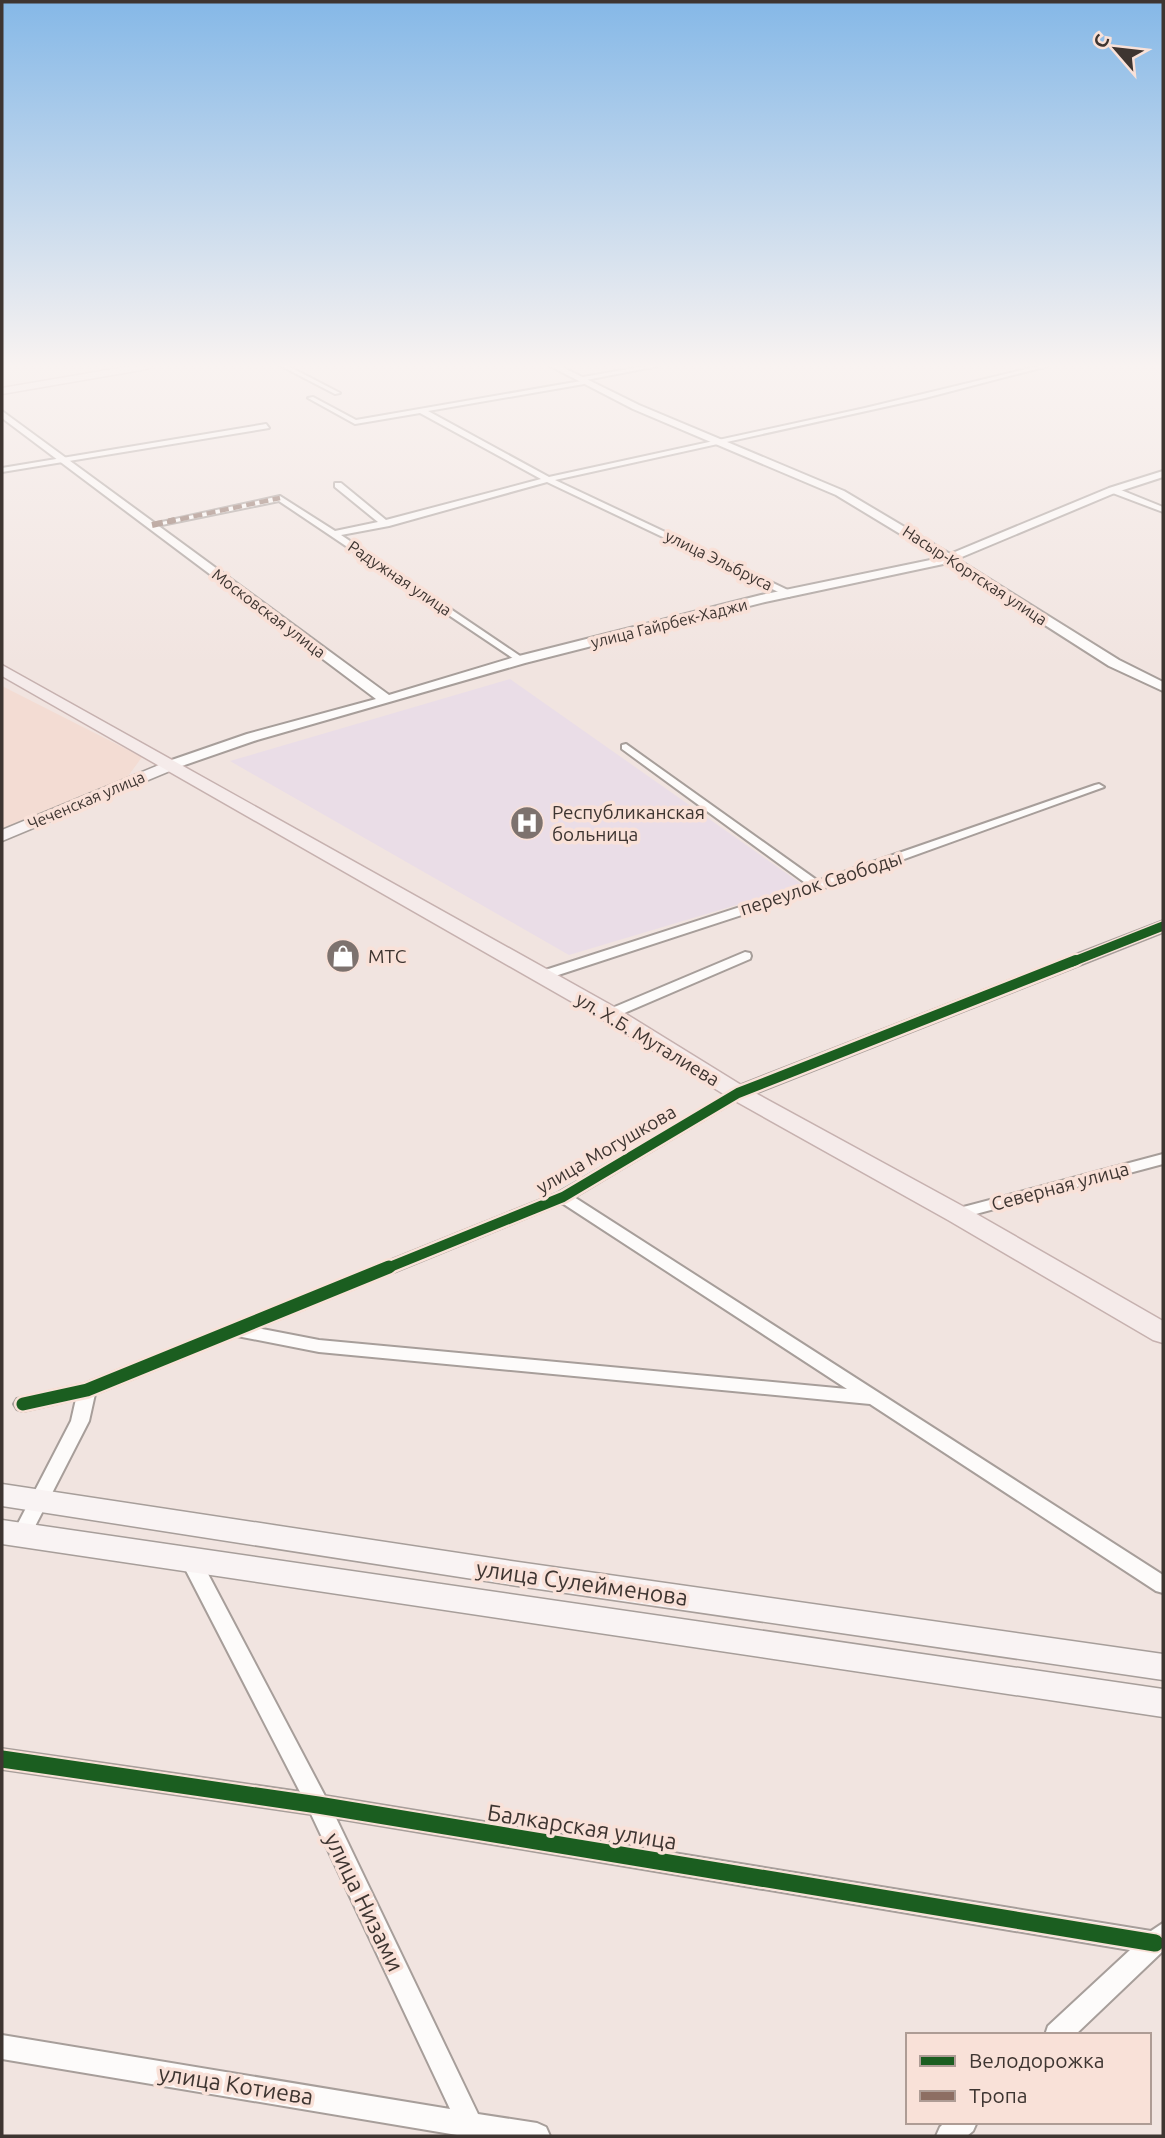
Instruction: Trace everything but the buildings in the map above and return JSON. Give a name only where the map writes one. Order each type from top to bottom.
[{"type":"main road","points":[[2,670],[171,765]]},
{"type":"main road","name":"Чеченская улица","points":[[2,836],[171,765]]},
{"type":"main road","name":"ул. Х.Б. Муталиева","points":[[171,765],[610,1014],[738,1093],[957,1214],[1163,1333]]},
{"type":"main road","name":"улица Сулейменова","points":[[2,1495],[511,1573],[1163,1667]]},
{"type":"main road","name":"улица Сулейменова","points":[[11,1534],[1163,1703]]},
{"type":"street","points":[[2,470],[32,466]]},
{"type":"street","name":"Московская улица","points":[[72,466],[387,700]]},
{"type":"street","name":"улица Эльбруса","points":[[526,466],[789,594]]},
{"type":"street","points":[[335,534],[386,524],[549,478],[604,466]]},
{"type":"street","name":"Насыр-Кортская улица","points":[[775,466],[841,493],[936,548],[1114,663],[1163,687]]},
{"type":"street","name":"улица Гайрбек-Хаджи","points":[[171,765],[252,737],[520,660],[789,594],[872,579],[948,558],[1113,490],[1163,474]]},
{"type":"street","points":[[338,485],[386,524]]},
{"type":"street","points":[[1113,490],[1163,510]]},
{"type":"street","name":"Радужная улица","points":[[152,525],[280,498],[520,660]]},
{"type":"street","points":[[626,747],[817,886]]},
{"type":"street","name":"переулок Свободы","points":[[541,976],[817,886],[1099,787]]},
{"type":"street","name":"улица Могушкова","points":[[23,1404],[87,1390],[563,1197],[738,1093],[1163,926]]},
{"type":"street","points":[[610,1014],[745,956]]},
{"type":"street","name":"Северная улица","points":[[957,1214],[1163,1159]]},
{"type":"street","points":[[563,1197],[1163,1585]]},
{"type":"street","points":[[237,1329],[319,1346],[874,1398]]},
{"type":"street","points":[[11,1534],[41,1500],[80,1420],[87,1390]]},
{"type":"street","name":"улица Низами","points":[[190,1559],[318,1805],[473,2130]]},
{"type":"street","name":"Балкарская улица","points":[[2,1759],[318,1805],[1159,1939]]},
{"type":"street","points":[[1059,2033],[1159,1939]]},
{"type":"street","name":"улица Котиева","points":[[2,2047],[473,2130],[537,2136]]},
{"type":"street","points":[[949,2136],[962,2124]]},
{"type":"shaded area","name":"Республиканская больница","points":[[510,679],[803,885],[569,955],[230,761]]},
{"type":"shaded area","points":[[2,686],[142,757],[126,779],[2,829]]},
{"type":"marked path","points":[[152,525],[280,498]]},
{"type":"cycle path","points":[[23,1404],[87,1390],[563,1197],[738,1093],[1163,926]]},
{"type":"cycle path","points":[[2,1759],[318,1805],[1155,1943]]},
{"type":"place","name":"Республиканская больница","points":[[527,823]]},
{"type":"place","name":"МТС","points":[[343,956]]}]
